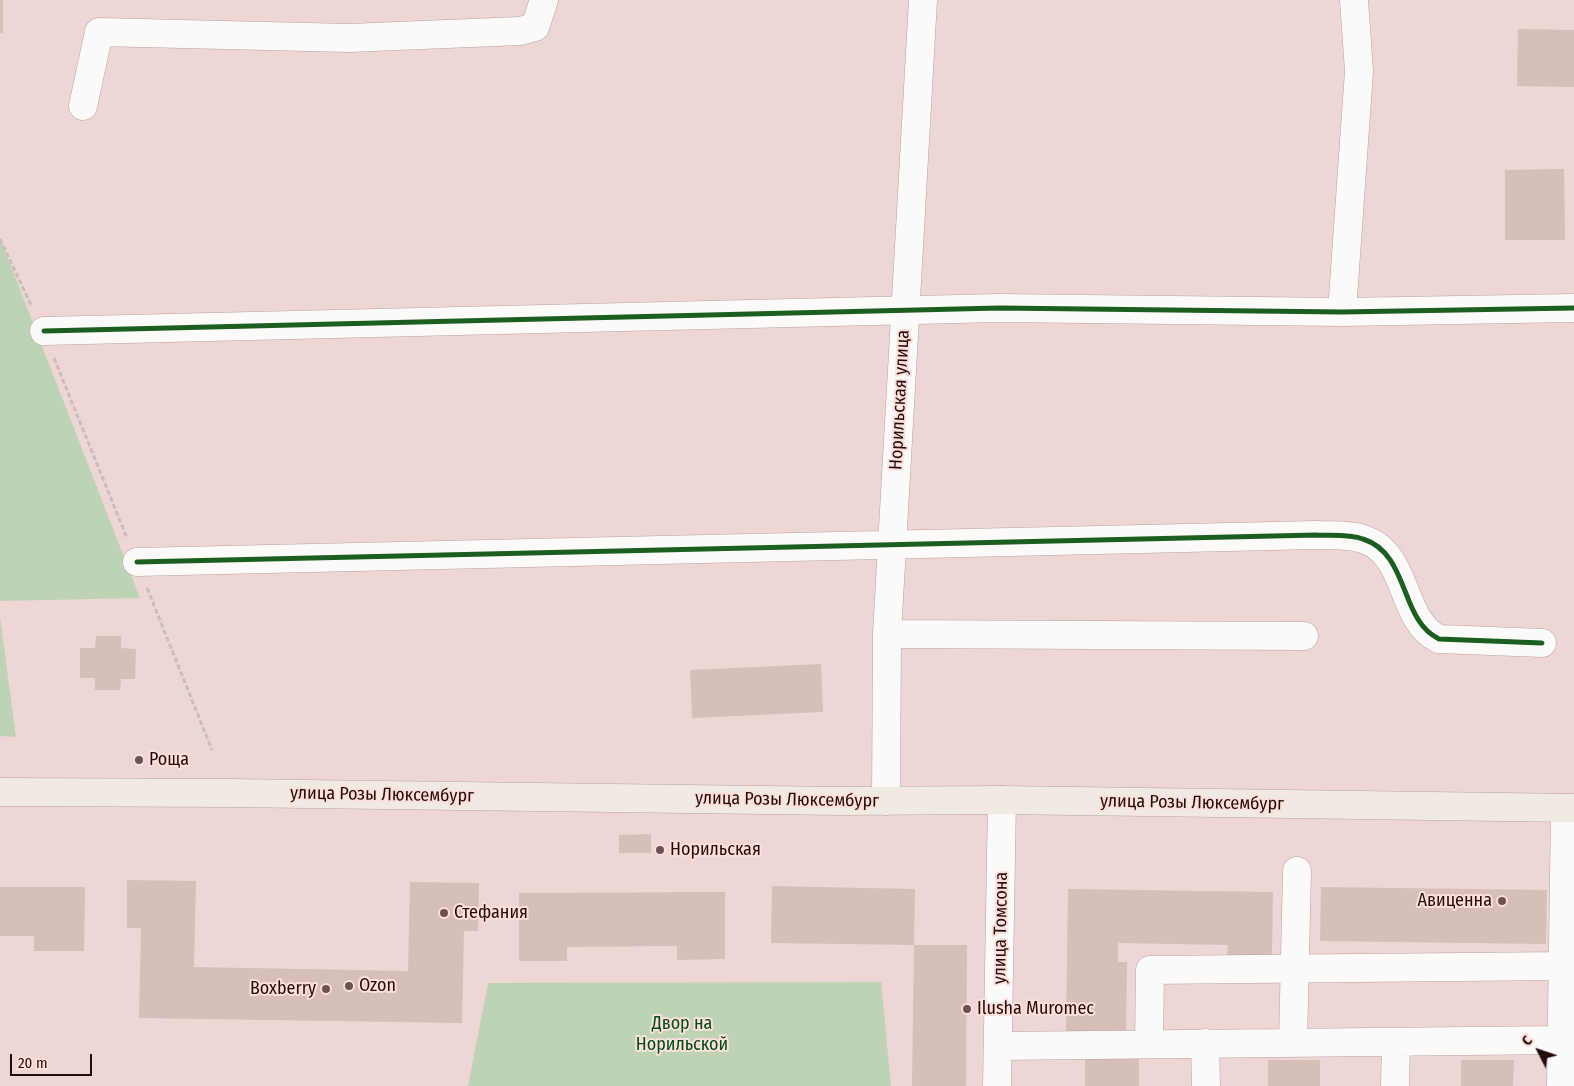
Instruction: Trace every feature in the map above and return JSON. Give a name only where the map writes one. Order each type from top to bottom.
[{"type":"main road","name":"улица Розы Люксембург","points":[[0,792],[886,801],[1002,800],[1570,808]]},
{"type":"street","points":[[83,106],[99,32],[349,38],[520,31],[535,28],[544,0]]},
{"type":"street","name":"Норильская улица","points":[[886,801],[887,634],[923,0]]},
{"type":"street","points":[[1342,312],[1359,71],[1354,0]]},
{"type":"street","points":[[44,331],[999,308],[1342,312],[1574,308]]},
{"type":"street","points":[[137,562],[1316,535],[1362,538],[1381,549],[1396,568],[1417,618],[1428,634],[1439,639],[1542,643]]},
{"type":"street","points":[[887,634],[1304,636]]},
{"type":"street","name":"улица Томсона","points":[[997,1086],[1000,1046],[1002,800]]},
{"type":"street","points":[[1561,1086],[1566,983],[1570,808]]},
{"type":"street","points":[[1292,1042],[1297,871]]},
{"type":"street","points":[[1149,1044],[1150,970],[1295,969],[1566,983]]},
{"type":"street","points":[[1000,1046],[1562,1040]]},
{"type":"street","points":[[1395,1086],[1396,1042]]},
{"type":"street","points":[[1205,1043],[1206,1086]]},
{"type":"path","points":[[0,239],[44,331],[212,750]]},
{"type":"green space","points":[[0,238],[140,598],[0,601]]},
{"type":"green space","points":[[0,617],[16,737],[0,736]]},
{"type":"green space","name":"Двор на Норильской","points":[[881,982],[891,1086],[468,1086],[488,983]]},
{"type":"building","points":[[0,0],[3,0],[3,33],[0,33]]},
{"type":"building","points":[[1518,29],[1574,30],[1574,87],[1517,86]]},
{"type":"building","points":[[1564,169],[1565,240],[1505,240],[1505,170]]},
{"type":"building","points":[[96,636],[121,636],[121,648],[136,649],[135,679],[121,679],[120,690],[95,690],[95,678],[80,678],[80,648],[95,648]]},
{"type":"building","points":[[821,664],[823,712],[692,718],[690,670]]},
{"type":"building","points":[[651,834],[651,853],[619,853],[619,835]]},
{"type":"building","points":[[127,880],[196,881],[194,967],[408,971],[410,882],[479,883],[478,931],[464,931],[462,1023],[139,1018],[141,928],[127,928]]},
{"type":"building","points":[[772,886],[915,889],[914,945],[771,943]]},
{"type":"building","points":[[0,887],[85,887],[84,951],[34,951],[34,936],[0,936]]},
{"type":"building","points":[[1321,887],[1547,890],[1546,944],[1320,941]]},
{"type":"building","points":[[1068,889],[1273,892],[1272,958],[1227,957],[1228,945],[1118,943],[1118,962],[1127,962],[1126,1035],[1066,1034]]},
{"type":"building","points":[[725,892],[725,959],[677,960],[677,946],[567,947],[567,961],[519,961],[519,893]]},
{"type":"building","points":[[914,945],[967,945],[966,1086],[912,1086]]},
{"type":"building","points":[[1139,1055],[1139,1086],[1085,1086],[1085,1056]]},
{"type":"building","points":[[1268,1060],[1320,1060],[1320,1086],[1268,1086]]},
{"type":"building","points":[[1461,1060],[1514,1060],[1513,1086],[1461,1086]]},
{"type":"cycle path","points":[[44,331],[999,308],[1342,312],[1574,308]]},
{"type":"cycle path","points":[[137,562],[1316,535],[1346,536],[1363,539],[1378,547],[1389,558],[1417,617],[1426,630],[1439,639],[1542,643]]},
{"type":"place","name":"Роща","points":[[139,760]]},
{"type":"place","name":"Норильская","points":[[660,850]]},
{"type":"place","name":"Авиценна","points":[[1502,901]]},
{"type":"place","name":"Стефания","points":[[444,913]]},
{"type":"place","name":"Ozon","points":[[349,986]]},
{"type":"place","name":"Boxberry","points":[[326,989]]},
{"type":"place","name":"Ilusha Muromec","points":[[967,1009]]}]
